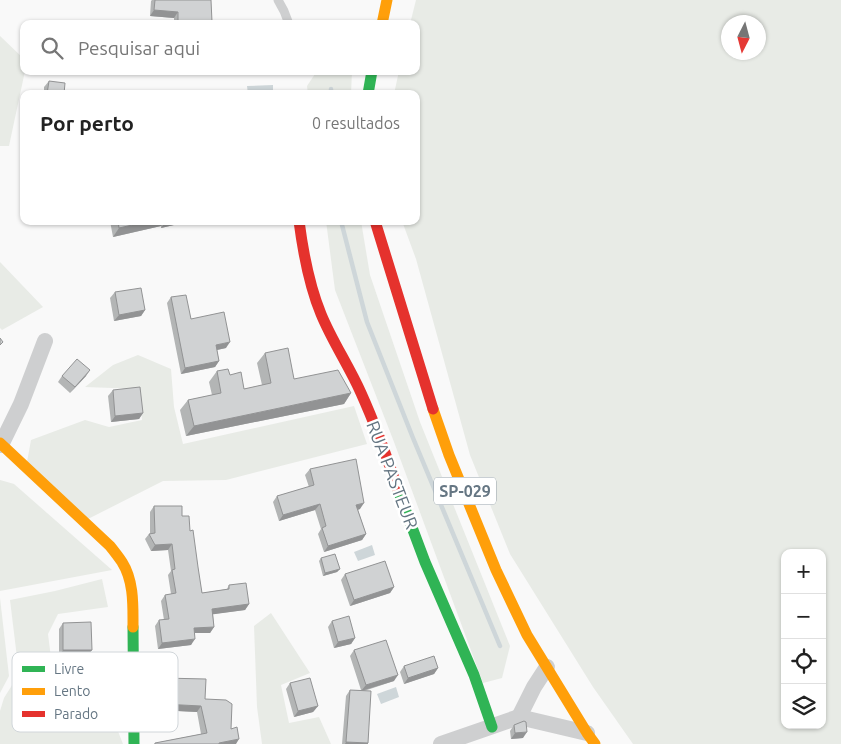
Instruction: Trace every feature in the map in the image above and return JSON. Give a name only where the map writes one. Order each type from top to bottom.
[{"type":"main road","points":[[383,20],[387,0]]},
{"type":"main road","points":[[369,90],[371,75]]},
{"type":"main road","name":"RUA PASTEUR","points":[[299,225],[312,286],[321,315],[361,393],[425,562],[474,675],[492,728]]},
{"type":"main road","name":"SP-029","points":[[376,225],[418,366],[449,455],[496,570],[527,636],[591,739]]},
{"type":"main road","points":[[0,444],[110,546],[123,562],[131,583],[133,600],[133,652]]},
{"type":"street","points":[[0,444],[21,404],[45,341]]},
{"type":"street","points":[[519,717],[534,687],[547,667]]},
{"type":"street","points":[[441,744],[492,728],[519,717],[591,739]]},
{"type":"lane","points":[[278,0],[287,20]]},
{"type":"shaded area","points":[[416,0],[841,0],[841,744],[633,744],[593,687],[510,554],[470,455],[416,259],[403,225],[420,225],[420,90],[395,90],[398,75],[420,75],[420,20],[411,20]]},
{"type":"shaded area","points":[[0,36],[20,55],[20,75],[24,75],[9,146],[0,146]]},
{"type":"shaded area","points":[[314,75],[352,75],[351,90],[308,90],[307,86]]},
{"type":"shaded area","points":[[273,85],[273,90],[248,90],[247,86]]},
{"type":"shaded area","points":[[327,225],[362,225],[370,275],[420,422],[510,646],[502,678],[483,683],[394,442],[335,290]]},
{"type":"shaded area","points":[[0,262],[43,307],[2,330],[0,328]]},
{"type":"shaded area","points":[[138,355],[171,369],[174,407],[183,444],[354,406],[367,444],[226,480],[163,481],[88,519],[27,462],[31,440],[85,420],[109,427],[142,420],[139,389],[85,387],[113,365]]},
{"type":"shaded area","points":[[0,480],[14,484],[112,570],[0,591]]},
{"type":"shaded area","points":[[372,545],[375,555],[358,561],[354,552]]},
{"type":"shaded area","points":[[102,579],[108,607],[58,614],[48,634],[50,652],[16,652],[10,600]]},
{"type":"shaded area","points":[[0,598],[9,676],[0,693]]},
{"type":"shaded area","points":[[271,613],[310,673],[281,685],[289,723],[319,717],[331,744],[262,744],[257,707],[254,626]]},
{"type":"shaded area","points":[[12,685],[12,732],[118,732],[123,744],[0,744],[0,711],[4,698]]},
{"type":"shaded area","points":[[396,687],[399,697],[381,704],[377,694]]},
{"type":"building","points":[[155,0],[211,0],[212,20],[178,20],[178,12],[154,10]]},
{"type":"building","points":[[49,81],[65,83],[64,90],[48,90]]},
{"type":"building","points":[[119,225],[132,225],[119,228]]},
{"type":"building","points":[[141,288],[145,310],[119,315],[115,292]]},
{"type":"building","points":[[186,295],[191,319],[224,312],[230,342],[216,345],[219,361],[185,368],[171,297]]},
{"type":"building","points":[[288,348],[294,379],[338,370],[351,393],[194,426],[188,400],[221,393],[217,371],[228,369],[230,375],[241,372],[244,389],[271,383],[265,353]]},
{"type":"building","points":[[77,359],[90,370],[75,387],[62,376]]},
{"type":"building","points":[[140,387],[143,413],[115,416],[113,390]]},
{"type":"building","points":[[356,459],[364,503],[356,505],[366,534],[328,546],[322,528],[326,526],[320,504],[283,515],[277,496],[314,485],[310,469]]},
{"type":"building","points":[[154,506],[182,506],[182,516],[189,516],[190,531],[193,530],[202,593],[229,589],[229,585],[246,583],[249,604],[212,609],[214,627],[194,628],[195,639],[162,643],[159,620],[169,619],[165,595],[176,593],[172,570],[175,569],[172,544],[155,545],[149,534],[155,533]]},
{"type":"building","points":[[335,554],[340,569],[325,573],[321,558]]},
{"type":"building","points":[[385,561],[394,587],[354,600],[345,574]]},
{"type":"building","points":[[349,616],[355,638],[338,642],[332,621]]},
{"type":"building","points":[[91,622],[92,650],[63,650],[63,623]]},
{"type":"building","points":[[386,640],[398,675],[366,685],[354,650]]},
{"type":"building","points":[[434,656],[438,668],[408,678],[404,666]]},
{"type":"building","points":[[178,678],[206,679],[205,699],[226,700],[232,704],[231,729],[237,727],[239,739],[219,744],[155,744],[207,733],[201,706],[178,705]]},
{"type":"building","points":[[310,678],[318,706],[298,711],[290,683]]},
{"type":"building","points":[[350,690],[371,691],[368,743],[346,742]]},
{"type":"building","points":[[526,722],[527,732],[515,733],[514,725]]},
{"type":"waterway","points":[[342,225],[367,322],[500,646]]},
{"type":"traffic: fast","points":[[369,90],[371,75]]},
{"type":"traffic: fast","points":[[398,490],[425,562],[474,675],[492,727]]},
{"type":"traffic: fast","points":[[133,627],[133,652]]},
{"type":"traffic: fast","points":[[134,732],[134,744]]},
{"type":"traffic: slow","points":[[383,20],[387,0]]},
{"type":"traffic: slow","points":[[433,409],[449,455],[496,570],[527,635],[595,744]]},
{"type":"traffic: slow","points":[[0,443],[110,546],[119,558],[126,569],[131,585],[133,627]]},
{"type":"traffic: jam","points":[[300,225],[307,268],[317,303],[325,324],[366,405],[398,490]]},
{"type":"traffic: jam","points":[[376,225],[433,409]]}]
